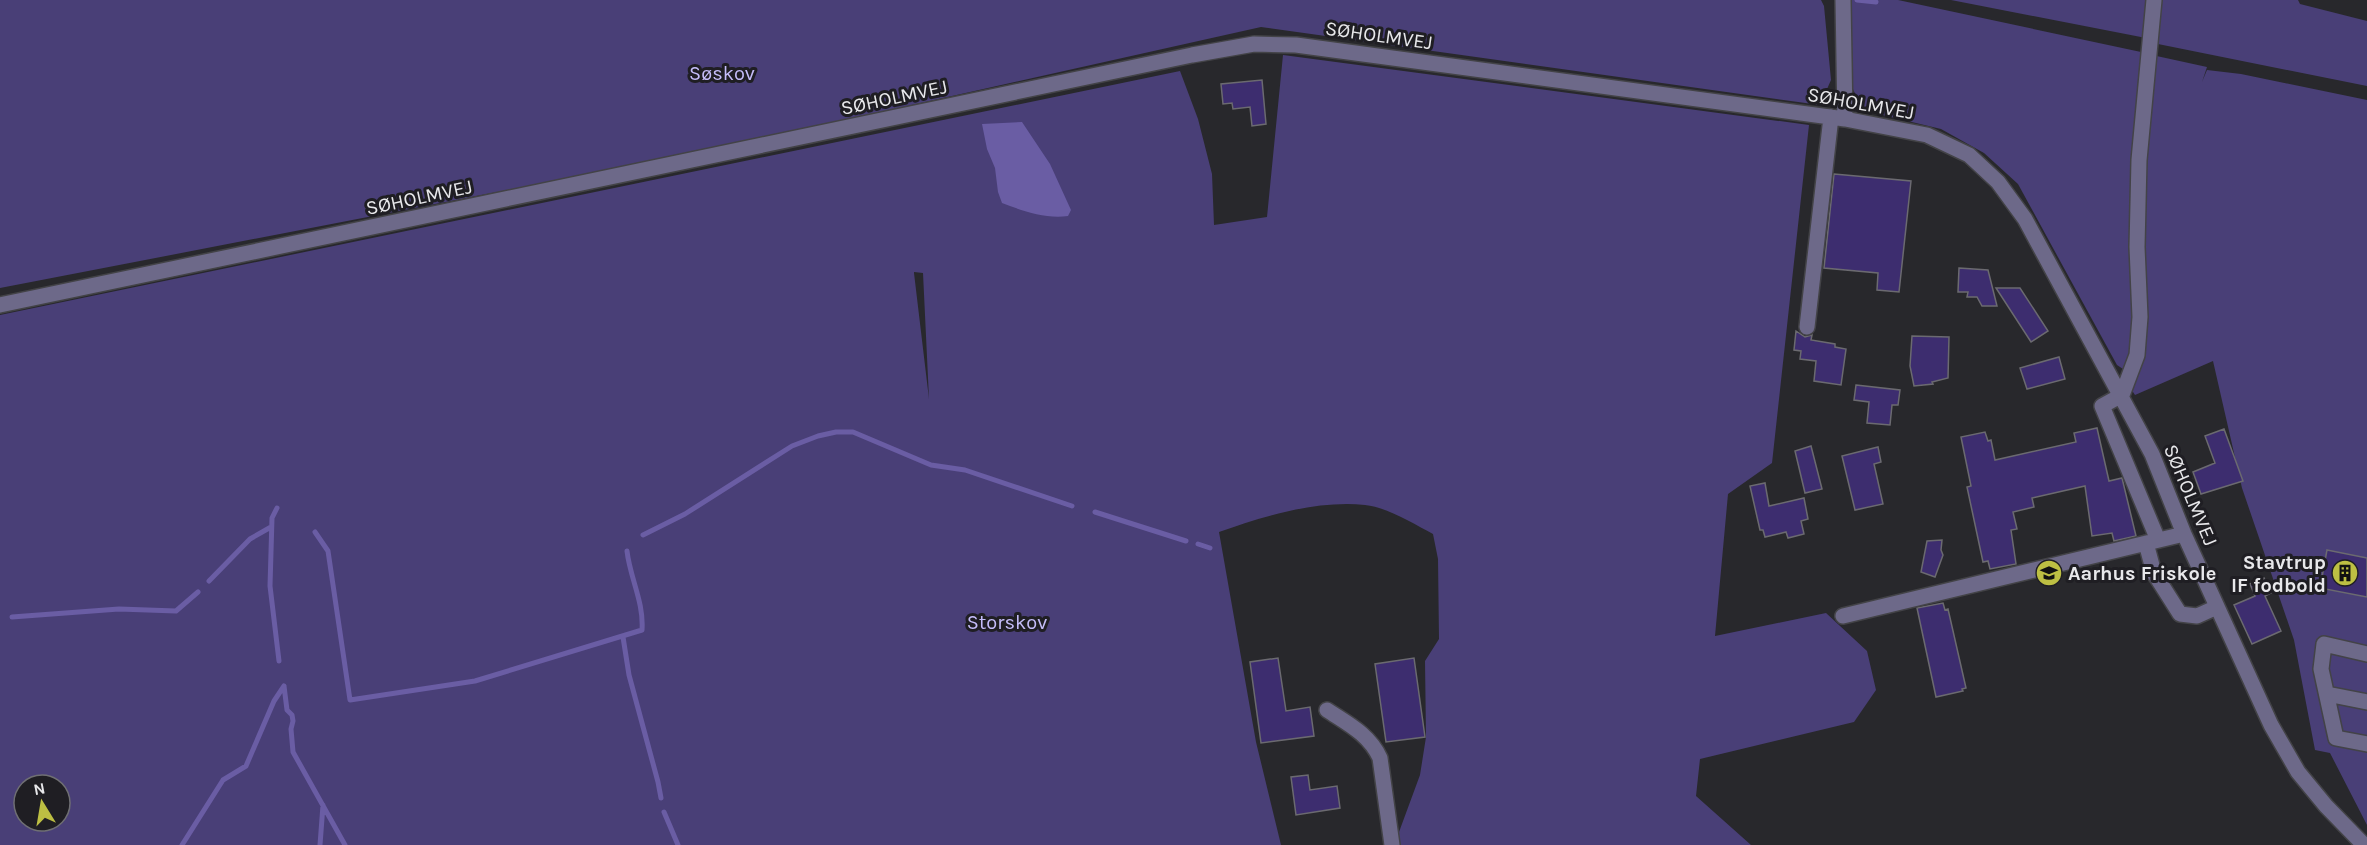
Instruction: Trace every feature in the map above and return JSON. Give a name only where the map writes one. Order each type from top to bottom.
[{"type":"street","points":[[1807,327],[1838,118],[1843,0]]},
{"type":"street","points":[[2154,0],[2139,160],[2137,247],[2140,317],[2137,355],[2122,395],[2102,406],[2152,542],[2154,573],[2180,614],[2197,616],[2217,607]]},
{"type":"street","name":"SØHOLMVEJ","points":[[0,305],[1192,55],[1254,45],[1296,45],[1838,118],[1926,135],[1969,155],[1998,182],[2025,219],[2152,454],[2184,534],[2271,725],[2298,772],[2326,806],[2364,845]]},
{"type":"street","points":[[1843,616],[2184,534]]},
{"type":"street","points":[[2367,654],[2324,644],[2321,669],[2336,738],[2367,744]]},
{"type":"street","points":[[2327,694],[2367,702]]},
{"type":"street","points":[[1327,710],[1362,732],[1375,746],[1380,758],[1392,845]]},
{"type":"green space","name":"Søskov","points":[[0,0],[1821,0],[1824,6],[1831,80],[1820,105],[1261,27],[684,156],[0,288]]},
{"type":"green space","points":[[1852,0],[1898,0],[2141,52],[2131,197],[2132,348],[2123,369],[2117,365],[2018,184],[1984,153],[1941,129],[1866,111],[1859,102],[1852,87]]},
{"type":"green space","points":[[1951,0],[2150,0],[2146,38]]},
{"type":"green space","points":[[2158,0],[2298,0],[2300,4],[2367,21],[2367,86],[2153,43]]},
{"type":"green space","name":"Storskov","points":[[1283,55],[1809,125],[1772,463],[1728,494],[1715,636],[1826,613],[1867,651],[1876,690],[1854,722],[1700,759],[1696,796],[1751,845],[1399,845],[1399,832],[1420,775],[1426,737],[1425,661],[1439,639],[1438,559],[1433,534],[1382,509],[1347,504],[1291,511],[1219,532],[1256,742],[1281,845],[0,845],[0,315],[1180,71],[1198,119],[1212,174],[1214,225],[1267,217]],"holes":[[[914,272],[923,273],[929,399]]]},
{"type":"green space","points":[[2152,55],[2207,67],[2202,82],[2207,70],[2241,74],[2367,100],[2367,825],[2330,753],[2315,750],[2294,640],[2242,488],[2213,361],[2135,395],[2131,389]]},
{"type":"shaded area","points":[[1022,122],[1050,164],[1071,210],[1068,216],[1043,215],[1002,203],[995,168],[987,149],[982,124]]},
{"type":"building","points":[[1262,80],[1266,124],[1252,126],[1250,107],[1233,109],[1232,103],[1223,104],[1221,84]]},
{"type":"building","points":[[1834,174],[1911,181],[1899,292],[1877,290],[1878,273],[1824,268]]},
{"type":"building","points":[[1959,268],[1988,270],[1997,306],[1982,306],[1977,297],[1967,297],[1968,292],[1958,292]]},
{"type":"building","points":[[1996,288],[2020,288],[2048,331],[2031,342]]},
{"type":"building","points":[[1796,331],[1805,337],[1812,335],[1811,340],[1835,344],[1835,347],[1846,349],[1841,385],[1814,381],[1816,361],[1800,359],[1801,351],[1794,350]]},
{"type":"building","points":[[1912,336],[1949,337],[1948,378],[1932,382],[1933,384],[1914,386],[1910,366]]},
{"type":"building","points":[[2059,357],[2065,379],[2027,389],[2020,368]]},
{"type":"building","points":[[1856,385],[1900,390],[1898,405],[1892,405],[1890,425],[1867,423],[1869,402],[1854,400]]},
{"type":"building","points":[[2097,428],[2109,481],[2122,478],[2136,536],[2114,541],[2112,533],[2092,536],[2085,486],[2032,498],[2034,507],[2013,512],[2017,529],[2011,530],[2016,564],[1990,569],[1988,561],[1983,562],[1967,487],[1971,486],[1961,437],[1985,432],[1988,441],[1991,440],[1995,460],[2076,442],[2074,433]]},
{"type":"building","points":[[2224,429],[2243,481],[2201,494],[2193,472],[2215,463],[2205,436]]},
{"type":"building","points":[[1811,446],[1822,489],[1805,493],[1795,451]]},
{"type":"building","points":[[1878,447],[1881,462],[1874,464],[1883,504],[1855,510],[1842,456]]},
{"type":"building","points":[[1765,483],[1769,506],[1804,498],[1808,519],[1801,521],[1804,534],[1788,538],[1786,532],[1765,537],[1763,530],[1760,530],[1750,486]]},
{"type":"building","points":[[1942,540],[1943,555],[1935,577],[1921,572],[1927,541]]},
{"type":"building","name":"Stavtrup IF fodbold","points":[[2327,550],[2367,558],[2367,597],[2320,588]]},
{"type":"building","points":[[2264,578],[2271,593],[2265,596],[2281,631],[2252,644],[2234,605],[2255,596],[2250,584]]},
{"type":"building","points":[[1943,603],[1945,610],[1948,609],[1966,688],[1962,689],[1963,691],[1936,697],[1917,608]]},
{"type":"building","points":[[1278,658],[1286,711],[1310,707],[1314,736],[1261,743],[1250,662]]},
{"type":"building","points":[[1414,658],[1425,737],[1386,742],[1375,664]]},
{"type":"building","points":[[1308,775],[1310,790],[1337,786],[1340,808],[1296,815],[1291,777]]},
{"type":"waterway","points":[[1857,0],[1876,2]]},
{"type":"waterway","points":[[643,535],[685,514],[792,446],[836,432],[853,432],[931,465],[965,470],[1072,506]]},
{"type":"waterway","points":[[277,508],[272,518],[270,586],[279,661]]},
{"type":"waterway","points":[[1095,512],[1186,541]]},
{"type":"waterway","points":[[209,581],[250,539],[271,527]]},
{"type":"waterway","points":[[315,532],[328,551],[350,700],[475,681],[642,630],[641,610],[627,551]]},
{"type":"waterway","points":[[1198,544],[1210,548]]},
{"type":"waterway","points":[[12,617],[119,609],[176,611],[198,592]]},
{"type":"waterway","points":[[623,637],[629,675],[661,798]]},
{"type":"waterway","points":[[284,686],[287,710],[292,715],[293,721],[291,729],[293,752],[345,845]]},
{"type":"waterway","points":[[182,845],[223,780],[246,766],[274,701],[284,686]]},
{"type":"waterway","points":[[320,845],[323,805]]},
{"type":"waterway","points":[[664,812],[678,845]]},
{"type":"place","name":"Aarhus Friskole","points":[[2049,573]]},
{"type":"place","name":"Stavtrup IF fodbold","points":[[2345,573]]}]
